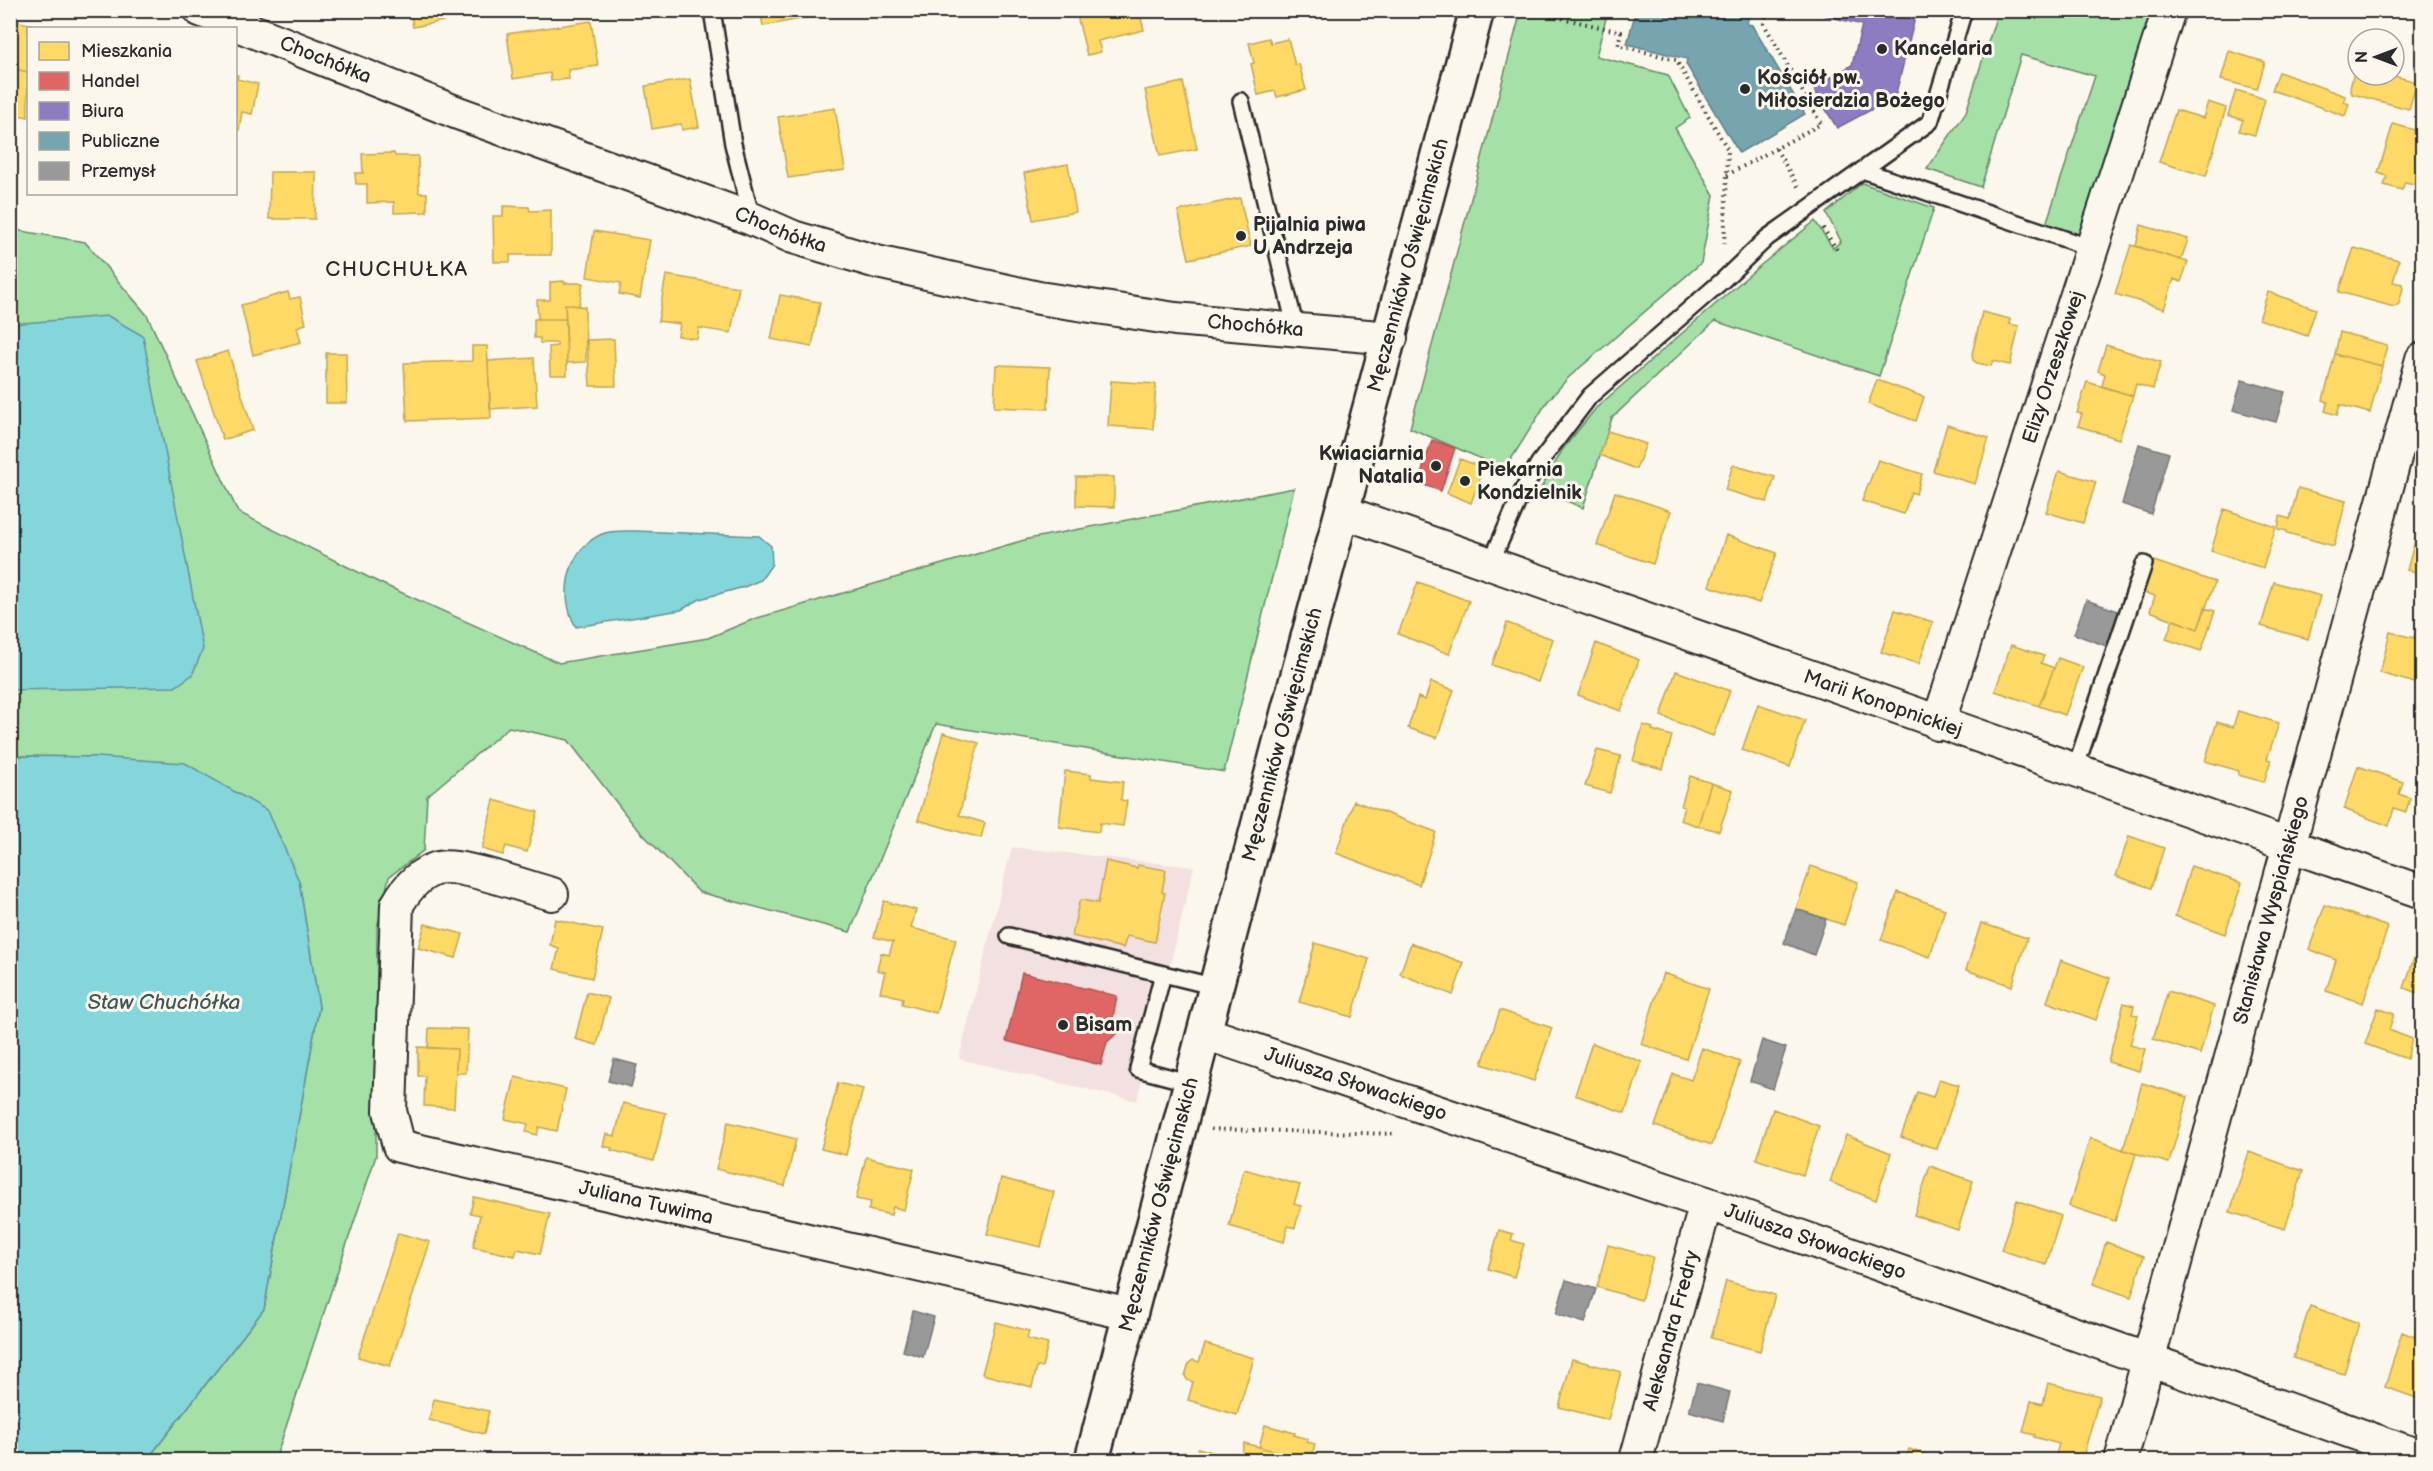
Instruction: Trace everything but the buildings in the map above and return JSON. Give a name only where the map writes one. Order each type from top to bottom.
[{"type":"main road","name":"Męczenników Oświęcimskich","points":[[1092,1461],[1477,10]]},
{"type":"street","name":"Chochółka","points":[[200,10],[458,113],[752,219],[793,237],[877,262],[1039,298],[1175,319],[1391,338]]},
{"type":"street","name":"Elizy Orzeszkowej","points":[[1938,724],[2169,10]]},
{"type":"street","name":"Stanisława Wyspiańskiego","points":[[2121,1461],[2422,359]]},
{"type":"street","name":"Marii Konopnickiej","points":[[1343,512],[1938,724],[2422,892]]},
{"type":"street","name":"Juliana Tuwima","points":[[552,894],[456,867],[439,867],[405,890],[397,905],[390,1111],[399,1146],[1130,1314]]},
{"type":"street","name":"Juliusza Słowackiego","points":[[1205,1033],[1706,1203],[2422,1457]]},
{"type":"street","name":"Aleksandra Fredry","points":[[1636,1461],[1706,1203]]},
{"type":"lane","points":[[712,10],[734,144],[752,219]]},
{"type":"lane","points":[[1490,564],[1523,490],[1539,463],[1590,396],[1723,280],[1767,238],[1930,122],[1964,10]]},
{"type":"lane","points":[[1241,101],[1296,330]]},
{"type":"lane","points":[[1862,171],[2091,248]]},
{"type":"lane","points":[[2075,770],[2144,564]]},
{"type":"lane","points":[[1009,936],[1216,987]]},
{"type":"lane","points":[[1163,974],[1138,1069],[1191,1083]]},
{"type":"path","points":[[1527,10],[1621,32],[1618,45],[1676,60],[1728,150],[1723,280]]},
{"type":"path","points":[[1727,176],[1821,124],[1764,24],[1767,10]]},
{"type":"path","points":[[1776,149],[1795,182]]},
{"type":"shaded area","points":[[1012,847],[1194,867],[1137,1101],[959,1059]]},
{"type":"green space","points":[[1521,11],[1608,11],[1596,56],[1668,75],[1690,118],[1675,128],[1714,195],[1701,263],[1568,378],[1547,402],[1505,469],[1410,428]]},
{"type":"green space","points":[[1998,11],[2158,11],[2086,238],[2046,224],[2095,76],[2021,55],[1981,187],[1927,169],[1966,112]]},
{"type":"green space","points":[[1862,183],[1934,208],[1879,376],[1715,321],[1612,418],[1583,508],[1540,490],[1563,449],[1596,408],[1756,269],[1815,221],[1833,248],[1841,241],[1826,213]]},
{"type":"green space","points":[[10,229],[85,242],[147,315],[238,512],[380,583],[559,663],[708,638],[754,619],[1028,539],[1294,488],[1224,772],[936,724],[850,932],[699,892],[633,824],[568,740],[509,727],[427,796],[424,850],[389,877],[377,928],[376,1156],[275,1460],[147,1460],[264,1309],[319,1007],[299,881],[97,757],[11,756]]},
{"type":"water","points":[[108,316],[143,336],[203,649],[192,675],[175,687],[11,690],[11,324]]},
{"type":"water","points":[[614,531],[759,536],[771,546],[772,564],[761,580],[700,599],[681,610],[576,627],[568,602],[567,588],[569,574],[581,550],[602,534]]},
{"type":"water","name":"Staw Chuchółka","points":[[11,756],[97,757],[185,763],[268,811],[299,881],[319,1007],[264,1309],[147,1460],[11,1460]]},
{"type":"place","name":"Kancelaria","points":[[1882,49]]},
{"type":"place","name":"Kościół pw. Miłosierdzia Bożego","points":[[1745,89]]},
{"type":"place","name":"Pijalnia piwa U Andrzeja","points":[[1241,236]]},
{"type":"place","name":"Kwiaciarnia Natalia","points":[[1436,466]]},
{"type":"place","name":"Piekarnia Kondzielnik","points":[[1465,481]]},
{"type":"place","name":"Bisam","points":[[1063,1025]]},
{"type":"district","name":"CHUCHUŁKA","points":[[397,269]]}]
